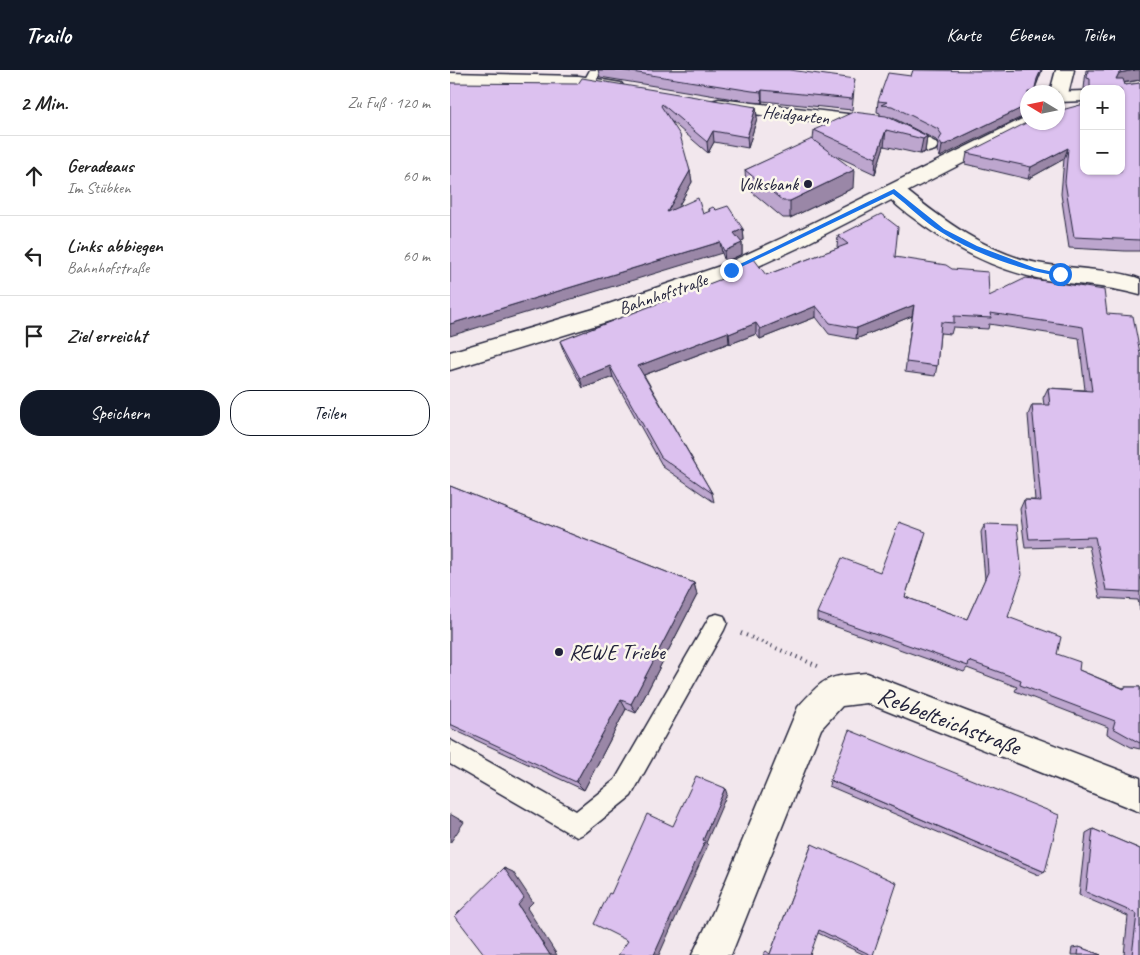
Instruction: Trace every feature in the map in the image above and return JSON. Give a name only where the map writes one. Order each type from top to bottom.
[{"type":"street","points":[[1061,85],[1065,70]]},
{"type":"street","points":[[450,78],[592,76],[637,91]]},
{"type":"street","points":[[1065,97],[1080,96]]},
{"type":"street","name":"Heidgarten","points":[[704,102],[752,110],[890,125],[928,146]]},
{"type":"street","name":"Bahnhofstraße","points":[[450,361],[605,314],[731,270],[894,191],[1020,126]]},
{"type":"street","points":[[894,191],[942,230],[1004,260],[1043,271],[1113,277],[1140,287]]},
{"type":"street","name":"Rebbelteichstraße","points":[[711,955],[726,925],[809,718],[834,691],[867,688],[1140,795]]},
{"type":"lane","points":[[450,751],[577,825],[623,788],[717,623]]},
{"type":"path","points":[[717,623],[823,668]]},
{"type":"building","points":[[619,70],[790,70],[855,79],[852,99],[762,90],[761,92],[752,91]]},
{"type":"building","points":[[913,70],[1041,70],[1036,85],[1020,85],[1020,109],[942,146],[939,140],[942,135],[938,129],[892,106],[881,105],[887,102],[878,101],[888,73],[911,76]]},
{"type":"building","points":[[1088,70],[1135,70],[1119,73],[1116,79],[1123,79],[1125,85],[1090,85],[1090,79],[1087,78]]},
{"type":"building","points":[[582,78],[756,107],[747,137],[713,131],[707,142],[662,104],[661,106],[680,135],[690,171],[667,212],[698,198],[703,214],[710,211],[709,209],[713,207],[716,210],[728,206],[743,229],[734,233],[742,243],[724,251],[720,242],[450,324],[450,83],[578,84]]},
{"type":"building","points":[[1140,83],[1140,240],[1074,237],[1065,182],[1068,148],[1031,167],[967,153],[1020,126],[1020,130],[1065,130],[1065,109],[1080,105],[1080,175],[1125,175],[1125,85]]},
{"type":"building","points":[[853,112],[886,116],[927,136],[923,139],[886,130],[876,158],[814,130]]},
{"type":"building","points":[[812,139],[854,170],[790,201],[783,201],[745,170]]},
{"type":"building","points":[[881,214],[898,227],[895,257],[946,265],[952,269],[988,272],[989,296],[1026,278],[1104,290],[1107,314],[1133,316],[1140,353],[1140,592],[1106,590],[1095,537],[1029,539],[1024,500],[1041,501],[1032,405],[1050,405],[1048,388],[1092,391],[1083,327],[990,313],[991,318],[954,316],[954,323],[941,322],[937,366],[906,362],[914,305],[857,328],[830,323],[816,306],[760,329],[756,323],[638,366],[712,493],[661,457],[610,366],[580,378],[560,341],[732,275],[730,269],[754,259],[766,275],[848,244],[838,236]]},
{"type":"building","name":"REWE Triebe","points":[[450,486],[694,583],[631,704],[621,700],[576,782],[450,724]]},
{"type":"building","points":[[899,522],[926,532],[905,597],[967,619],[988,572],[985,524],[1017,525],[1022,575],[1008,617],[1061,637],[1057,654],[1080,662],[1079,670],[1124,689],[1125,687],[1140,687],[1140,743],[1113,728],[1115,721],[1020,685],[1021,680],[969,661],[968,666],[817,613],[842,558],[880,572]]},
{"type":"building","points":[[849,730],[1059,815],[1045,872],[830,780]]},
{"type":"building","points":[[696,776],[725,788],[703,840],[705,841],[654,955],[618,955],[628,941],[594,924],[609,893],[611,894],[647,814],[673,826]]},
{"type":"building","points":[[1093,829],[1140,849],[1140,955],[1132,955],[1137,914],[1086,892]]},
{"type":"building","points":[[812,844],[897,883],[873,955],[819,930],[810,955],[763,955],[766,951],[770,954]]},
{"type":"building","points":[[504,868],[524,898],[518,905],[550,955],[485,955],[455,916]]},
{"type":"building","points":[[1079,947],[1101,955],[1078,955]]},
{"type":"place","name":"Volksbank","points":[[808,184]]},
{"type":"place","name":"REWE Triebe","points":[[559,652]]},
{"type":"route","points":[[731,270],[894,191],[926,219],[974,247],[1034,270],[1060,274]]}]
